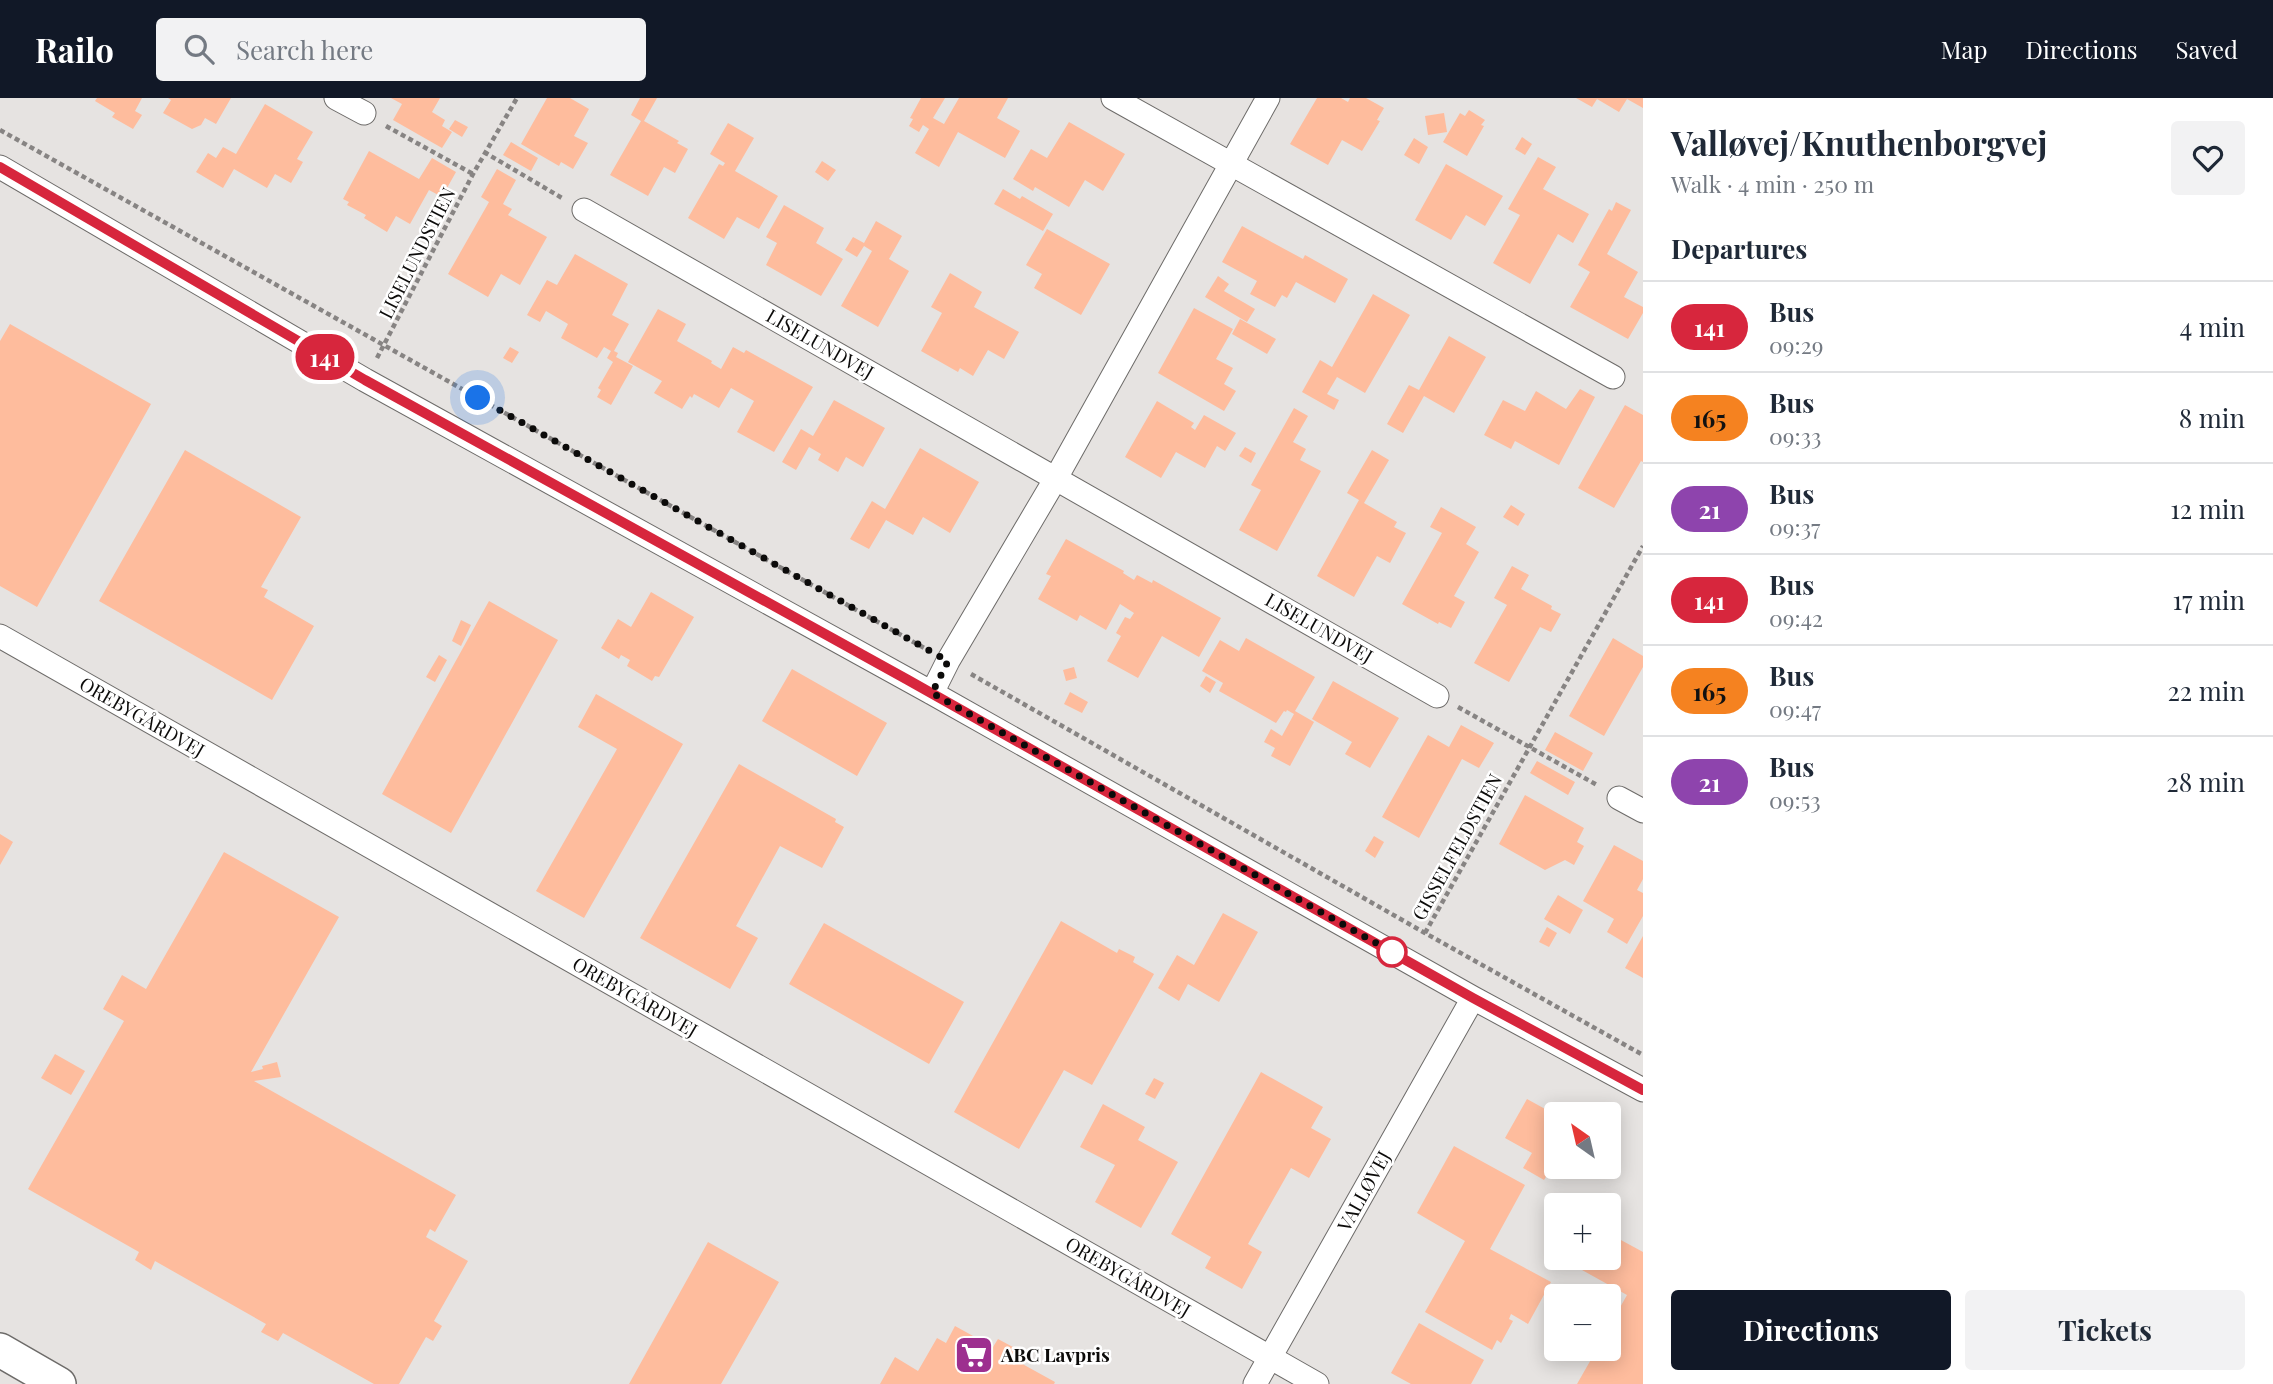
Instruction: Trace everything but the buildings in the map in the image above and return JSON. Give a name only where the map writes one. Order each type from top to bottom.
[{"type":"main road","points":[[0,1350],[60,1384]]},
{"type":"street","points":[[336,98],[363,113]]},
{"type":"street","points":[[1113,98],[1613,377]]},
{"type":"street","points":[[932,693],[948,661],[1056,478],[1268,98]]},
{"type":"street","points":[[0,167],[365,380],[932,693],[1473,998],[1643,1090]]},
{"type":"street","name":"LISELUNDVEJ","points":[[584,210],[1437,696]]},
{"type":"street","name":"OREBYGÅRDVEJ","points":[[0,636],[1317,1384]]},
{"type":"street","points":[[1619,798],[1643,811]]},
{"type":"street","name":"VALLØVEJ","points":[[1255,1384],[1473,998]]},
{"type":"path","name":"LISELUNDSTIEN","points":[[365,380],[484,152],[517,98]]},
{"type":"path","name":"LISELUNDSTIEN","points":[[363,113],[473,174]]},
{"type":"path","points":[[0,130],[948,661],[1643,1055]]},
{"type":"path","points":[[484,152],[584,210]]},
{"type":"path","name":"GISSELFELDSTIEN","points":[[1409,961],[1643,546]]},
{"type":"path","points":[[1437,696],[1619,798]]},
{"type":"bus line","name":"141","points":[[0,167],[365,380],[908,680],[1473,998],[1643,1090]]},
{"type":"place","name":"ABC Lavpris","points":[[974,1355]]},
{"type":"route","points":[[478,398],[948,661],[932,693],[1392,952]]}]
